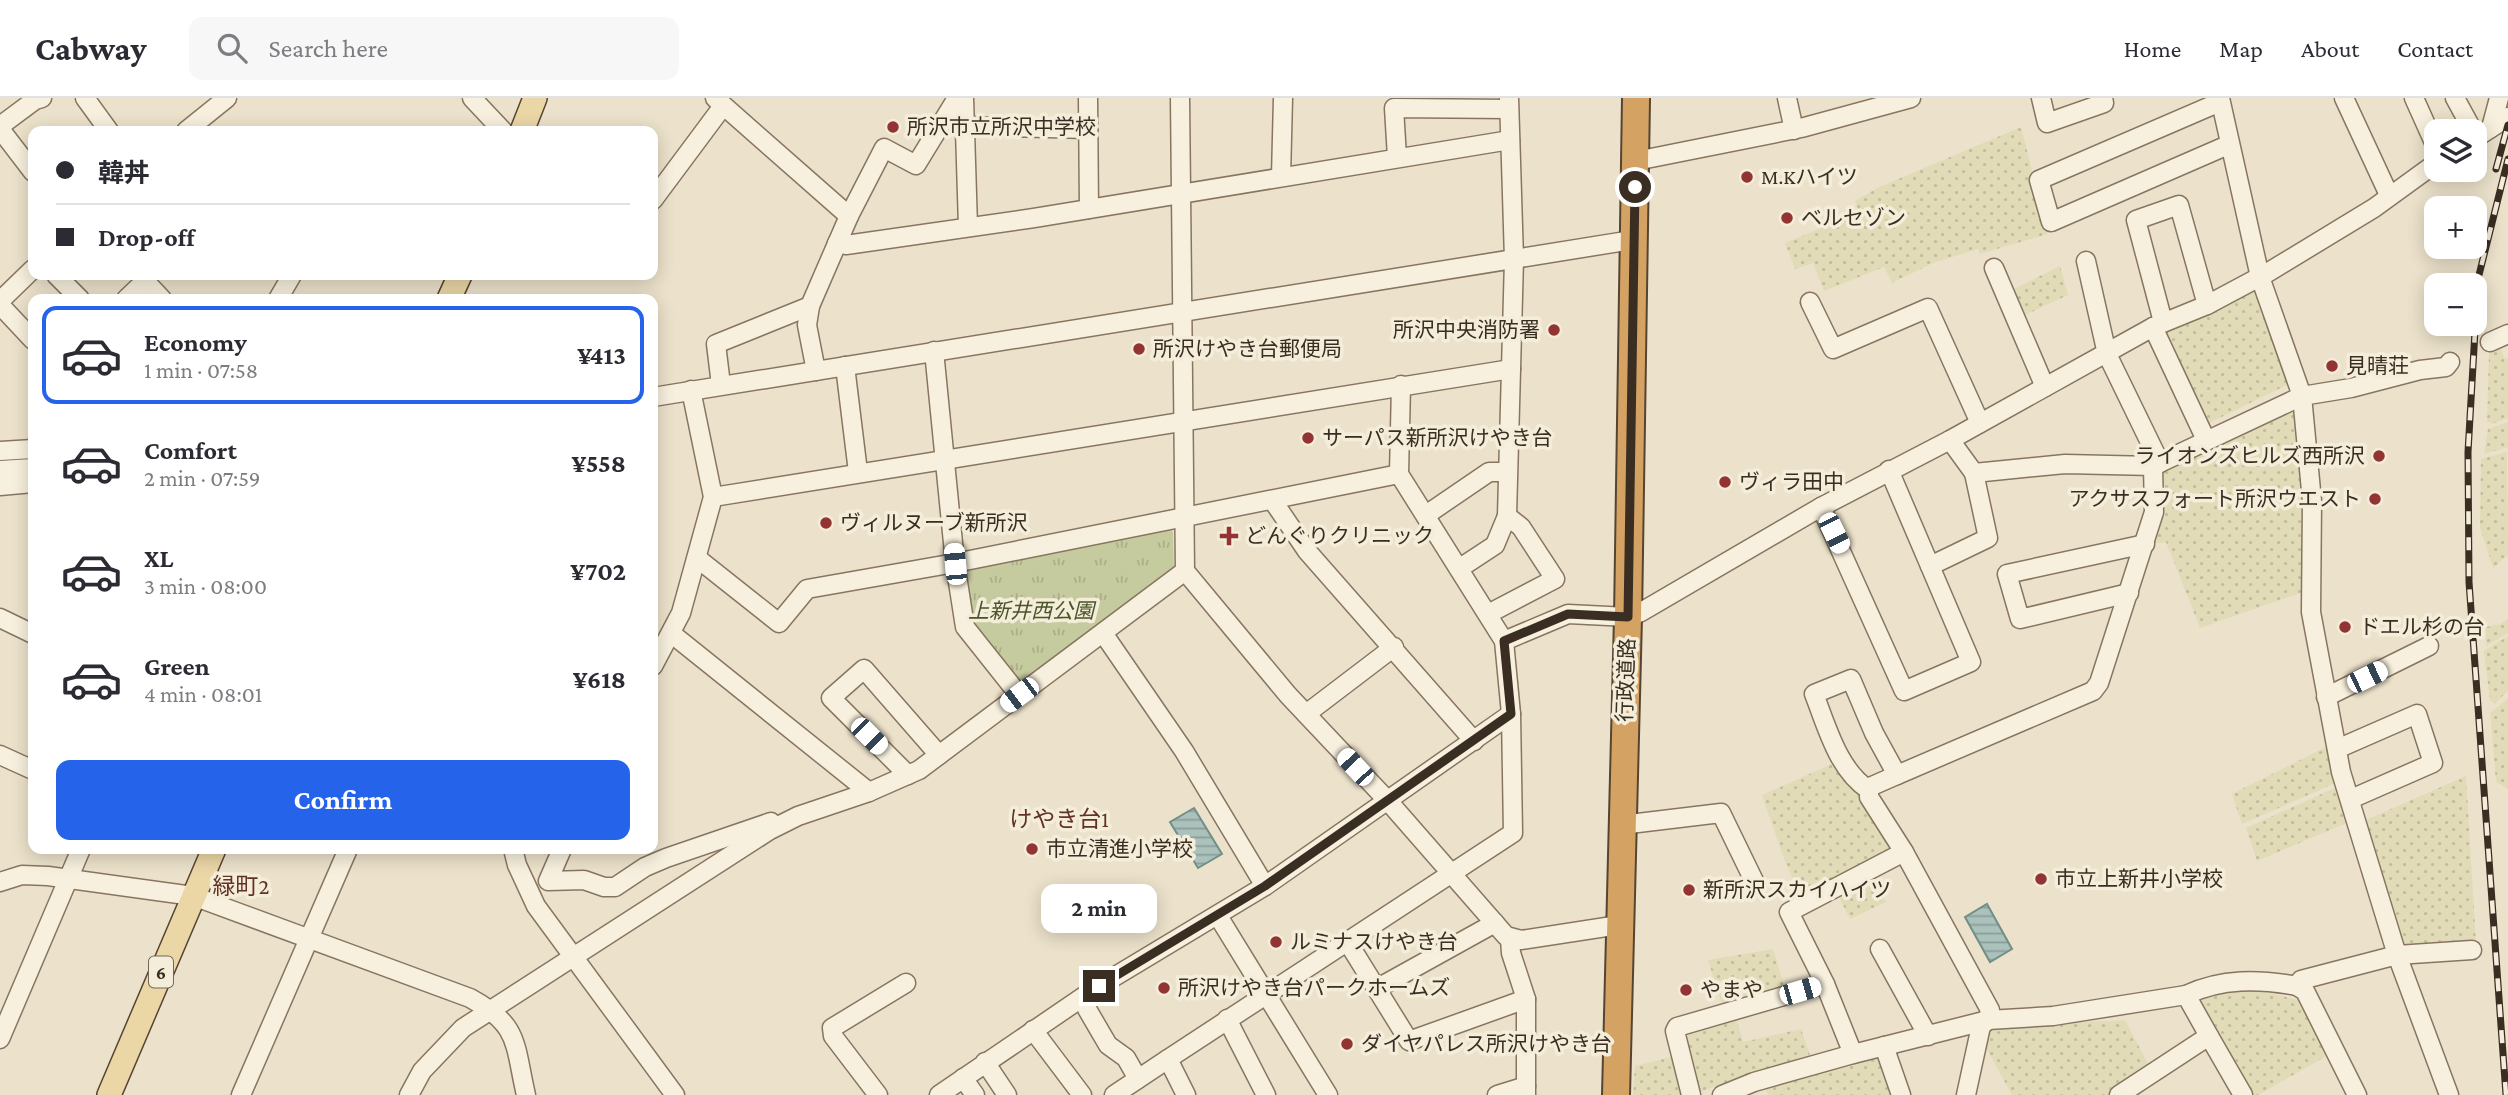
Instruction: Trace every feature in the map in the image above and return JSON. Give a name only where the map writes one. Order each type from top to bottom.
[{"type":"highway","name":"行政道路","points":[[1616,1095],[1628,617],[1636,98]]},
{"type":"main road","points":[[524,126],[536,98]]},
{"type":"main road","name":"6","points":[[109,1095],[212,854]]},
{"type":"street","points":[[28,165],[0,127],[43,98]]},
{"type":"street","points":[[85,98],[105,126]]},
{"type":"street","points":[[192,126],[227,98]]},
{"type":"street","points":[[472,98],[498,126]]},
{"type":"street","points":[[817,370],[807,325],[810,306],[849,216],[884,148],[916,165],[957,98]]},
{"type":"street","points":[[964,98],[968,227]]},
{"type":"street","points":[[1088,98],[1089,209]]},
{"type":"street","points":[[1180,98],[1185,571],[1306,714],[1510,939],[1511,953],[1525,999],[1526,1090],[1497,1095]]},
{"type":"street","points":[[1281,177],[1283,98]]},
{"type":"street","points":[[1787,98],[1794,130]]},
{"type":"street","points":[[1636,160],[1794,130],[1911,98]]},
{"type":"street","points":[[2041,98],[2047,123],[2104,103],[2103,98]]},
{"type":"street","points":[[2344,98],[2389,195]]},
{"type":"street","points":[[2414,98],[2424,120]]},
{"type":"street","points":[[2455,98],[2468,119]]},
{"type":"street","points":[[2487,119],[2499,98]]},
{"type":"street","points":[[2228,145],[2051,222],[2039,180],[2220,100],[2228,145],[2250,222],[2260,277],[2302,396],[2312,501],[2311,612],[2337,749],[2397,955],[2449,1095]]},
{"type":"street","points":[[658,193],[719,102],[849,216]]},
{"type":"street","points":[[1397,157],[1394,103],[1509,103],[1514,259],[1507,516],[1495,545],[1460,568]]},
{"type":"street","points":[[2487,129],[2508,117]]},
{"type":"street","points":[[965,126],[1088,129]]},
{"type":"street","points":[[837,243],[846,245],[1089,209],[1510,140]]},
{"type":"street","points":[[1504,641],[1568,614],[1628,617],[1821,507],[1950,440],[2158,325],[2207,305],[2260,277],[2374,208],[2424,171]]},
{"type":"street","points":[[2206,440],[2158,325],[2136,220],[2179,205],[2207,305]]},
{"type":"street","points":[[658,396],[1632,240]]},
{"type":"street","points":[[1869,790],[1872,786],[2093,691],[2099,682],[2154,512],[2156,464],[2107,354],[2086,261]]},
{"type":"street","points":[[1994,268],[2045,387]]},
{"type":"street","points":[[28,274],[0,303],[28,334]]},
{"type":"street","points":[[61,280],[75,294]]},
{"type":"street","points":[[131,294],[145,281],[157,294]]},
{"type":"street","points":[[1810,302],[1833,349],[1928,308],[1980,423]]},
{"type":"street","points":[[721,386],[716,344],[810,306]]},
{"type":"street","points":[[2490,342],[2508,334]]},
{"type":"street","points":[[934,351],[955,564],[965,627],[1019,695]]},
{"type":"street","points":[[1974,473],[2065,464],[2156,464],[2302,396],[2351,388],[2420,370],[2446,367],[2450,362]]},
{"type":"street","points":[[845,366],[858,472]]},
{"type":"street","points":[[713,497],[1511,369]]},
{"type":"street","points":[[1114,1095],[1513,833],[1511,714],[1504,641],[1399,474],[1401,385]]},
{"type":"street","points":[[658,658],[672,634],[697,558],[713,497],[691,390]]},
{"type":"street","points":[[1930,566],[1988,538],[1974,473],[1950,440]]},
{"type":"street","points":[[0,451],[28,449]]},
{"type":"street","points":[[0,470],[28,468]]},
{"type":"street","points":[[1821,507],[1904,691],[1971,662],[1889,470]]},
{"type":"street","points":[[1426,515],[1489,472],[1507,472]]},
{"type":"street","points":[[697,558],[779,623],[807,589],[955,564],[1399,474]]},
{"type":"street","points":[[0,486],[28,483]]},
{"type":"street","points":[[1273,500],[1307,551],[1474,740]]},
{"type":"street","points":[[1488,614],[1555,579],[1521,527],[1507,516]]},
{"type":"street","points":[[2129,593],[2020,619],[2007,574],[2145,544]]},
{"type":"street","points":[[560,854],[548,881],[584,880],[604,887],[615,887],[645,867],[666,858],[757,826],[798,816],[869,792],[908,775],[939,755],[1185,571]]},
{"type":"street","points":[[0,618],[28,632]]},
{"type":"street","points":[[1103,633],[1184,751],[1265,886]]},
{"type":"street","points":[[672,634],[869,792]]},
{"type":"street","points":[[2326,697],[2429,646]]},
{"type":"street","points":[[1306,714],[1394,647]]},
{"type":"street","points":[[908,775],[831,698],[864,669],[939,755]]},
{"type":"street","points":[[1897,775],[1874,733],[1851,679],[1814,694],[1839,756],[1869,790],[1869,797],[1904,852],[1990,1010],[1988,1020],[1981,1026],[1966,1095]]},
{"type":"street","points":[[939,1095],[1099,986],[1265,886],[1511,714]]},
{"type":"street","points":[[2337,749],[2417,714],[2433,763],[2351,799]]},
{"type":"street","points":[[0,755],[28,768]]},
{"type":"street","points":[[1621,825],[1721,813],[1756,885]]},
{"type":"street","points":[[409,1095],[422,1071],[463,1028],[760,836],[798,816]]},
{"type":"street","points":[[1853,1054],[1825,984],[1789,912],[1904,852]]},
{"type":"street","points":[[0,1039],[79,854]]},
{"type":"street","points":[[241,1095],[346,854]]},
{"type":"street","points":[[514,854],[536,906],[675,1095]]},
{"type":"street","points":[[0,869],[22,875],[68,877],[193,896],[460,994],[492,1010],[508,1025],[526,1095]]},
{"type":"street","points":[[0,882],[22,875]]},
{"type":"street","points":[[1219,916],[1328,1095]]},
{"type":"street","points":[[1376,989],[1495,923]]},
{"type":"street","points":[[1510,939],[1619,925]]},
{"type":"street","points":[[1347,941],[1409,1041],[1525,999]]},
{"type":"street","points":[[1880,949],[1928,1035]]},
{"type":"street","points":[[2297,986],[2301,980],[2397,955],[2472,950]]},
{"type":"street","points":[[1730,1094],[1853,1054],[1988,1020],[2053,1016],[2186,995],[2206,986],[2246,980],[2297,986],[2305,991],[2357,1095]]},
{"type":"street","points":[[878,1095],[833,1035],[832,1028],[906,983]]},
{"type":"street","points":[[1691,1095],[1675,1031],[1677,1027],[1825,984]]},
{"type":"street","points":[[2186,995],[2243,1095]]},
{"type":"street","points":[[1087,1009],[1108,1045],[1126,1058],[1138,1079]]},
{"type":"street","points":[[1227,1019],[1266,1095]]},
{"type":"street","points":[[1032,1030],[1082,1095]]},
{"type":"street","points":[[2119,1095],[2139,1089],[2209,1036]]},
{"type":"street","points":[[1884,1046],[1901,1095]]},
{"type":"street","points":[[1168,1059],[1186,1095]]},
{"type":"street","points":[[985,1062],[1007,1095]]},
{"type":"street","points":[[963,1078],[975,1095]]},
{"type":"shaded area","points":[[2021,127],[2048,234],[1980,254],[1978,249],[1933,263],[1892,283],[1884,267],[1824,291],[1813,263],[1795,269],[1785,243],[1859,212],[1855,201],[1877,188]]},
{"type":"shaded area","points":[[2060,266],[2068,295],[2023,316],[2010,291]]},
{"type":"shaded area","points":[[2253,290],[2260,291],[2291,383],[2205,425],[2164,337],[2167,330]]},
{"type":"shaded area","points":[[2500,347],[2504,358],[2508,358],[2508,418],[2492,424],[2487,421],[2489,352]]},
{"type":"shaded area","points":[[2297,402],[2304,470],[2303,592],[2200,628],[2166,542],[2150,544],[2159,472]]},
{"type":"shaded area","points":[[2508,422],[2508,447],[2484,454],[2488,429]]},
{"type":"shaded area","points":[[2507,452],[2508,555],[2493,568],[2480,527],[2481,459]]},
{"type":"shaded area","points":[[2508,619],[2508,633],[2486,646],[2486,627]]},
{"type":"shaded area","points":[[2508,636],[2508,691],[2495,703],[2490,700],[2484,651]]},
{"type":"shaded area","points":[[2508,698],[2508,789],[2496,782],[2490,713]]},
{"type":"shaded area","points":[[2326,747],[2329,748],[2338,782],[2242,824],[2232,794]]},
{"type":"shaded area","points":[[1837,764],[1894,848],[1804,898],[1800,896],[1783,856],[1762,795]]},
{"type":"shaded area","points":[[2466,776],[2476,943],[2404,946],[2366,820]]},
{"type":"shaded area","points":[[2339,786],[2349,822],[2257,861],[2246,828]]},
{"type":"shaded area","points":[[1873,878],[1886,902],[1850,919],[1838,895]]},
{"type":"shaded area","points":[[1773,949],[1785,988],[1722,1005],[1708,960]]},
{"type":"shaded area","points":[[2246,988],[2299,1000],[2325,1051],[2325,1057],[2258,1095],[2252,1095],[2197,1001],[2200,996]]},
{"type":"shaded area","points":[[1736,1018],[1743,1042],[1801,1029],[1810,1055],[1699,1092],[1684,1036],[1686,1032]]},
{"type":"shaded area","points":[[2125,1020],[2148,1064],[2109,1095],[2012,1095],[1984,1044],[1987,1030],[1991,1027]]},
{"type":"shaded area","points":[[1877,1055],[1881,1058],[1893,1095],[1769,1095],[1763,1086]]},
{"type":"shaded area","points":[[1675,1056],[1684,1095],[1633,1095],[1635,1066]]},
{"type":"green space","name":"上新井西公園","points":[[1170,528],[1173,532],[1174,570],[1025,683],[1017,683],[970,623],[962,574],[966,569]]},
{"type":"water","points":[[1194,808],[1222,854],[1198,868],[1170,822]]},
{"type":"water","points":[[1987,904],[2012,949],[1990,962],[1965,917]]},
{"type":"railway","points":[[2496,169],[2508,125]]},
{"type":"railway","points":[[2506,1095],[2469,582],[2468,452],[2478,279],[2508,159]]},
{"type":"place","name":"所沢市立所沢中学校","points":[[893,127]]},
{"type":"place","name":"M.Kハイツ","points":[[1747,177]]},
{"type":"place","name":"ベルセゾン","points":[[1787,218]]},
{"type":"place","name":"所沢中央消防署","points":[[1554,330]]},
{"type":"place","name":"所沢けやき台郵便局","points":[[1139,349]]},
{"type":"place","name":"見晴荘","points":[[2332,366]]},
{"type":"place","name":"サーパス新所沢けやき台","points":[[1308,438]]},
{"type":"place","name":"ライオンズヒルズ西所沢","points":[[2379,456]]},
{"type":"place","name":"ヴィラ田中","points":[[1725,482]]},
{"type":"place","name":"アクサスフォート所沢ウエスト","points":[[2375,499]]},
{"type":"place","name":"ヴィルヌーブ新所沢","points":[[826,523]]},
{"type":"place","name":"どんぐりクリニック","points":[[1229,536]]},
{"type":"place","name":"ドエル杉の台","points":[[2345,627]]},
{"type":"place","name":"市立清進小学校","points":[[1032,849]]},
{"type":"place","name":"市立上新井小学校","points":[[2041,879]]},
{"type":"place","name":"新所沢スカイハイツ","points":[[1689,890]]},
{"type":"place","name":"ルミナスけやき台","points":[[1276,942]]},
{"type":"place","name":"所沢けやき台パークホームズ","points":[[1164,988]]},
{"type":"place","name":"やまや","points":[[1686,990]]},
{"type":"place","name":"ダイヤパレス所沢けやき台","points":[[1347,1044]]},
{"type":"district","name":"けやき台1","points":[[1059,819]]},
{"type":"district","name":"緑町2","points":[[241,886]]},
{"type":"route","points":[[1099,986],[1265,886],[1511,714],[1504,641],[1568,614],[1628,617],[1632,240],[1635,187]]}]
